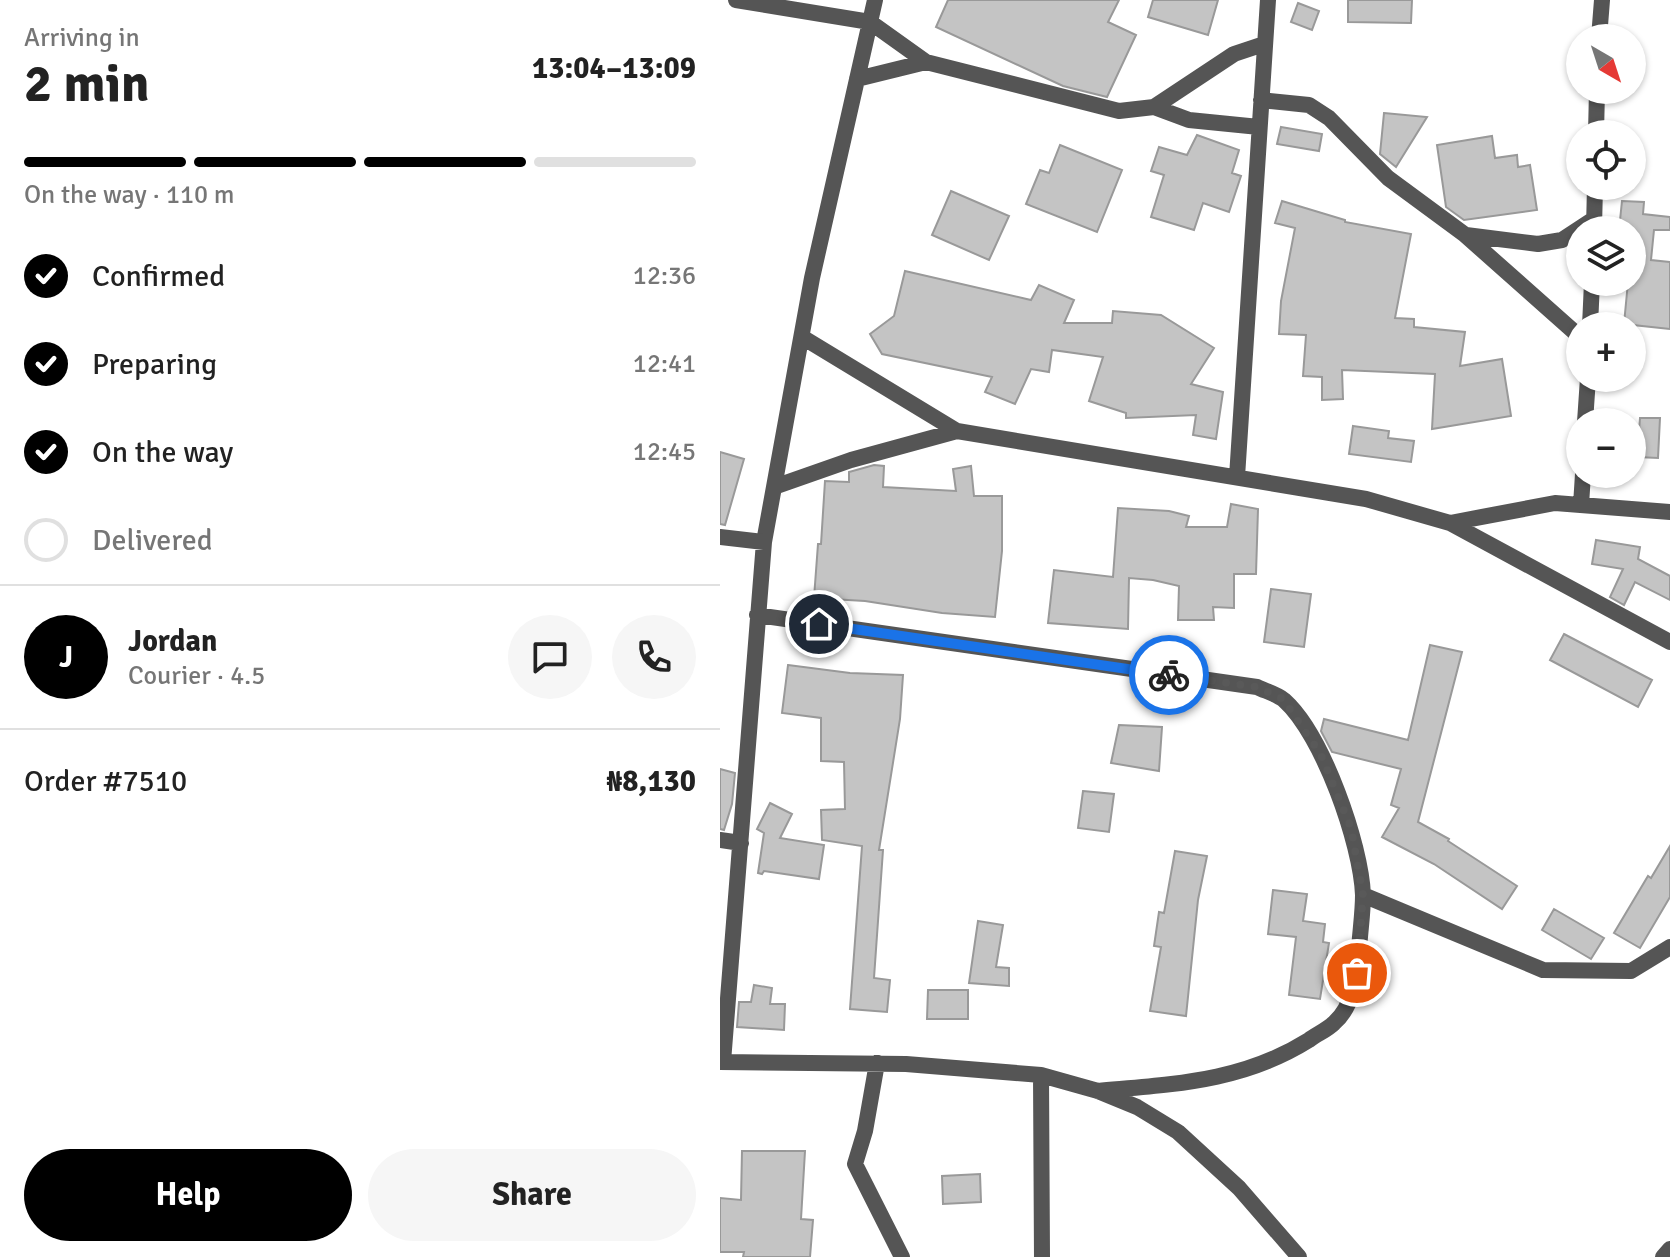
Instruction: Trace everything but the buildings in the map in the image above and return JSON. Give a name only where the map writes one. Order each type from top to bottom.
[{"type":"street","points":[[736,0],[870,22],[926,62],[1119,111],[1154,107],[1189,120],[1259,127]]},
{"type":"street","points":[[875,0],[802,337],[764,542],[722,1062],[877,1063],[1041,1075],[1098,1091],[1137,1107],[1178,1132],[1239,1188],[1299,1257]]},
{"type":"street","points":[[1237,477],[1268,0]]},
{"type":"street","points":[[1600,24],[1602,0]]},
{"type":"street","points":[[1154,107],[1234,54],[1264,44]]},
{"type":"street","points":[[857,79],[926,62]]},
{"type":"street","points":[[1261,100],[1309,105],[1329,118],[1388,178],[1464,234],[1566,325]]},
{"type":"street","points":[[1464,234],[1538,244],[1566,238]]},
{"type":"street","points":[[802,337],[957,431],[1366,499],[1450,523],[1670,642]]},
{"type":"street","points":[[774,487],[851,460],[957,431]]},
{"type":"street","points":[[1581,505],[1582,488]]},
{"type":"street","points":[[1450,523],[1555,503],[1670,512]]},
{"type":"street","points":[[720,537],[764,542]]},
{"type":"street","points":[[757,615],[1257,687],[1283,699],[1321,755],[1351,828],[1363,895],[1357,973],[1347,1006],[1335,1023],[1257,1067],[1192,1082],[1098,1091]]},
{"type":"street","points":[[720,840],[741,843]]},
{"type":"street","points":[[1363,895],[1543,970],[1631,971],[1670,947]]},
{"type":"street","points":[[877,1063],[865,1131],[855,1164],[902,1257]]},
{"type":"street","points":[[1041,1075],[1042,1257]]},
{"type":"street","points":[[1663,1257],[1670,1249]]},
{"type":"way so far","points":[[1169,675],[1257,687],[1283,699],[1321,755],[1351,828],[1363,895],[1357,973]]},
{"type":"route","points":[[819,624],[1169,675]]}]
